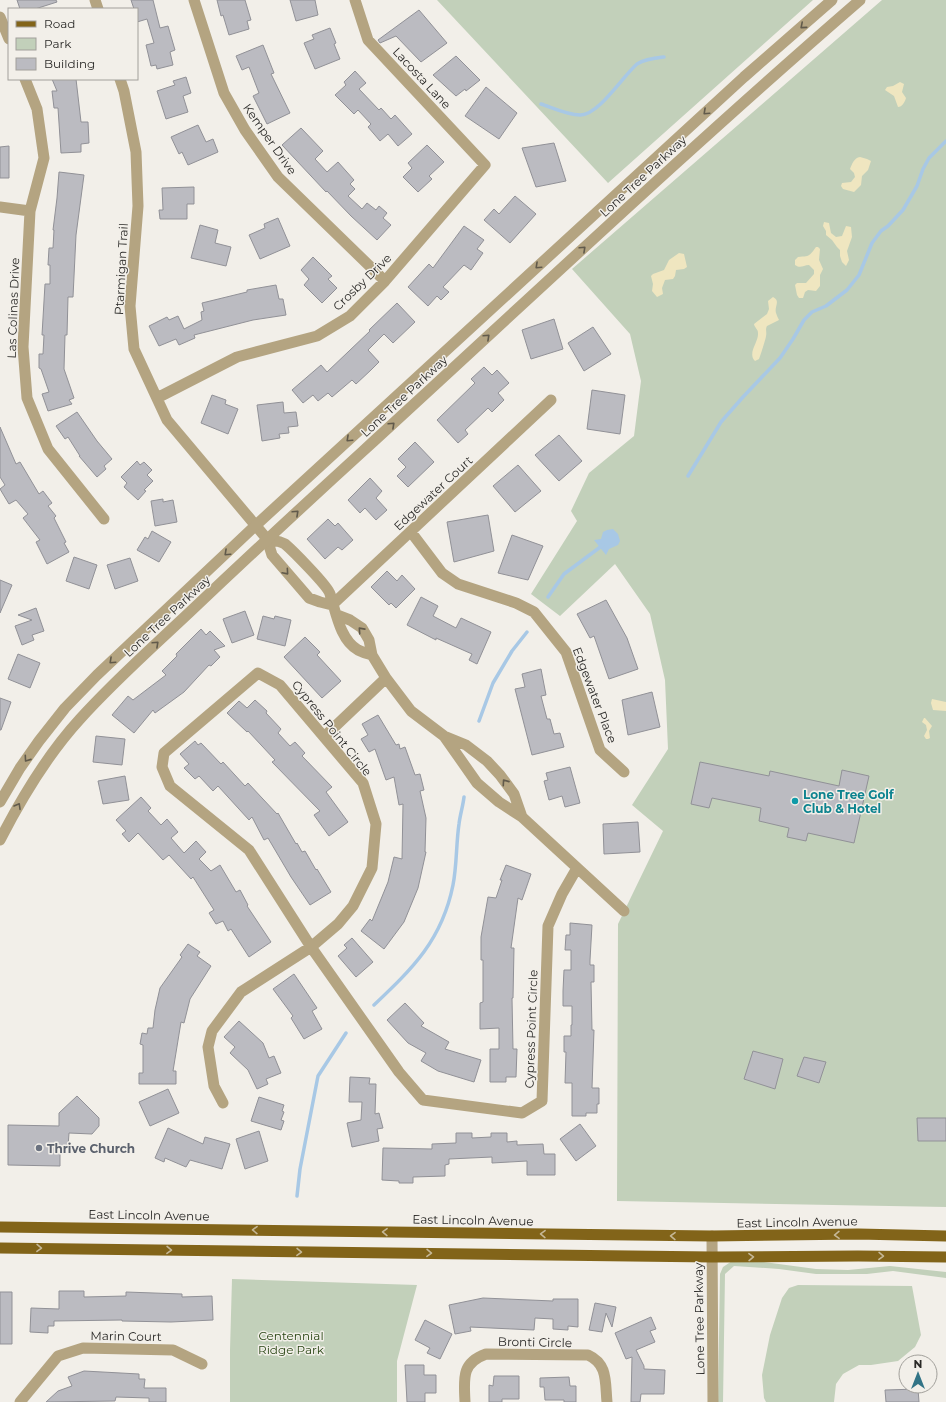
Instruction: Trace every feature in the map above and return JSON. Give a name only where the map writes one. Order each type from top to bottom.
[{"type":"main road","name":"East Lincoln Avenue","points":[[0,1227],[712,1236],[858,1234],[946,1236]]},
{"type":"main road","points":[[0,1248],[712,1257],[946,1257]]},
{"type":"street","name":"Kemper Drive","points":[[194,0],[224,93],[245,130],[278,177],[384,281]]},
{"type":"street","name":"Lacosta Lane","points":[[354,0],[368,40],[485,165]]},
{"type":"street","name":"Lone Tree Parkway","points":[[0,802],[20,768],[39,741],[65,708],[103,670],[255,526],[744,77],[832,0]]},
{"type":"street","name":"Lone Tree Parkway","points":[[0,840],[35,778],[78,720],[110,688],[267,539],[756,90],[860,0]]},
{"type":"street","points":[[0,17],[8,37]]},
{"type":"street","name":"Las Colinas Drive","points":[[25,80],[38,109],[44,158],[30,211],[23,347],[27,398],[48,449],[104,519]]},
{"type":"street","name":"Ptarmigan Trail","points":[[120,80],[124,91],[136,152],[138,206],[130,306],[134,349],[167,420],[267,539]]},
{"type":"street","name":"Crosby Drive","points":[[157,398],[237,357],[317,336],[350,316],[384,281],[485,165]]},
{"type":"street","points":[[0,207],[30,211]]},
{"type":"street","name":"Edgewater Court","points":[[332,605],[551,400]]},
{"type":"street","name":"Edgewater Place","points":[[411,532],[442,573],[458,584],[516,603],[534,612],[566,652],[600,750],[624,772]]},
{"type":"street","points":[[267,539],[272,555],[309,598],[332,605]]},
{"type":"street","points":[[267,539],[284,543],[321,581],[330,592],[332,605],[346,641],[358,650],[372,655]]},
{"type":"street","points":[[337,615],[350,620],[362,628],[369,640],[372,655],[386,678],[411,711],[444,736],[466,745],[487,762],[500,776],[514,794],[522,817]]},
{"type":"street","name":"Cypress Point Circle","points":[[311,947],[338,924],[353,906],[372,868],[376,824],[362,783],[280,685],[258,673],[164,753],[162,767],[170,786],[248,850],[311,947],[399,1072],[423,1100],[522,1113],[542,1101],[548,926],[562,894],[577,868]]},
{"type":"street","points":[[324,736],[386,678]]},
{"type":"street","points":[[444,736],[477,783],[499,802],[522,817],[624,911]]},
{"type":"street","points":[[223,1103],[214,1086],[208,1047],[212,1032],[241,992],[311,947]]},
{"type":"street","name":"Lone Tree Parkway","points":[[712,1236],[713,1402]]},
{"type":"street","name":"Marin Court","points":[[20,1402],[58,1356],[83,1348],[174,1350],[202,1364]]},
{"type":"street","name":"Bronti Circle","points":[[465,1402],[464,1377],[467,1368],[477,1357],[486,1354],[588,1356],[596,1359],[601,1364],[604,1371],[607,1402]]},
{"type":"green space","points":[[437,0],[813,0],[608,183]]},
{"type":"green space","points":[[882,0],[946,0],[946,1207],[617,1201],[618,924],[663,831],[632,805],[668,749],[665,680],[650,614],[615,564],[560,616],[531,594],[577,521],[571,511],[589,473],[634,436],[641,381],[630,334],[572,269]]},
{"type":"green space","points":[[732,1261],[757,1261],[816,1269],[848,1270],[890,1266],[946,1272],[946,1278],[893,1271],[867,1274],[816,1274],[779,1269],[734,1266],[725,1274],[723,1402],[718,1402],[720,1274],[723,1267]]},
{"type":"green space","name":"Centennial Ridge Park","points":[[232,1279],[417,1285],[397,1361],[397,1402],[230,1402]]},
{"type":"green space","points":[[798,1285],[912,1286],[921,1335],[915,1347],[906,1354],[898,1354],[898,1361],[871,1365],[859,1365],[843,1374],[836,1384],[834,1402],[766,1402],[764,1398],[762,1375],[770,1335],[782,1298],[789,1288]]},
{"type":"sand","points":[[900,82],[904,84],[902,92],[906,98],[903,104],[898,107],[894,96],[885,90],[887,87],[893,86]]},
{"type":"sand","points":[[860,157],[871,161],[868,170],[862,176],[861,185],[854,192],[843,189],[841,186],[842,183],[851,182],[855,177],[854,173],[850,169],[852,163]]},
{"type":"sand","points":[[824,222],[829,223],[831,233],[836,237],[842,236],[846,226],[851,227],[852,237],[847,251],[849,260],[846,266],[842,262],[840,250],[826,235],[826,231],[823,226]]},
{"type":"sand","points":[[816,247],[820,249],[819,260],[823,269],[820,275],[820,286],[816,291],[808,290],[805,292],[803,298],[799,298],[795,285],[797,283],[806,283],[814,274],[814,270],[809,265],[800,267],[795,265],[795,260],[798,257],[812,253]]},
{"type":"sand","points":[[679,253],[684,254],[687,267],[676,270],[673,279],[665,280],[662,288],[663,294],[657,297],[652,291],[653,284],[651,276],[664,270],[669,260]]},
{"type":"sand","points":[[773,297],[777,300],[776,314],[779,320],[767,326],[766,337],[761,355],[759,359],[755,361],[752,355],[758,333],[754,324],[767,314],[769,309],[768,301]]},
{"type":"sand","points":[[932,699],[946,702],[946,711],[933,710],[931,703]]},
{"type":"sand","points":[[924,718],[932,726],[929,731],[930,738],[928,739],[924,736],[927,730],[926,725],[922,722]]},
{"type":"water","points":[[613,529],[618,534],[620,541],[618,545],[609,549],[606,555],[594,540],[601,539],[603,532]]},
{"type":"building","points":[[17,0],[56,0],[57,2],[38,8],[20,8]]},
{"type":"building","points":[[131,0],[153,0],[160,28],[168,26],[175,50],[170,52],[173,65],[157,69],[156,65],[151,66],[146,45],[154,43],[147,19],[138,22],[138,8],[134,8]]},
{"type":"building","points":[[217,0],[245,0],[251,20],[247,21],[249,29],[229,35],[223,15],[221,16]]},
{"type":"building","points":[[290,0],[315,0],[318,15],[296,21]]},
{"type":"building","points":[[419,10],[447,43],[421,62],[396,36],[380,43],[378,40]]},
{"type":"building","points":[[330,28],[340,59],[315,69],[304,43],[314,39],[312,35]]},
{"type":"building","points":[[263,45],[274,73],[271,74],[290,113],[267,124],[253,96],[259,93],[249,67],[242,70],[236,56]]},
{"type":"building","points":[[456,56],[480,80],[466,91],[465,89],[456,96],[433,75]]},
{"type":"building","points":[[355,71],[366,83],[359,89],[379,110],[381,108],[391,119],[395,115],[412,134],[398,146],[388,134],[380,141],[368,127],[371,124],[358,110],[354,114],[335,95],[346,85],[344,82]]},
{"type":"building","points":[[186,77],[191,93],[183,96],[188,112],[166,119],[157,91],[175,85],[173,81]]},
{"type":"building","points":[[52,80],[76,80],[81,122],[88,122],[89,143],[81,144],[81,152],[61,153],[58,108],[54,108],[52,91],[57,91]]},
{"type":"building","points":[[486,87],[517,113],[499,139],[465,116]]},
{"type":"building","points":[[198,125],[206,142],[213,139],[218,152],[188,165],[182,152],[179,154],[171,137]]},
{"type":"building","points":[[301,128],[323,151],[315,159],[327,172],[338,162],[354,180],[350,184],[355,189],[348,196],[362,209],[367,203],[376,210],[379,206],[387,213],[383,218],[391,225],[377,240],[327,191],[326,192],[282,145]]},
{"type":"building","points":[[554,143],[566,181],[536,187],[522,148]]},
{"type":"building","points":[[427,145],[444,162],[429,176],[432,179],[418,192],[403,177],[412,168],[408,163]]},
{"type":"building","points":[[9,146],[9,178],[0,178],[0,147]]},
{"type":"building","points":[[59,172],[84,175],[76,235],[73,297],[68,297],[67,335],[65,335],[64,369],[74,398],[69,400],[72,404],[48,411],[42,394],[49,392],[41,369],[39,368],[39,354],[43,354],[44,335],[42,335],[45,284],[50,284],[50,265],[48,265],[49,248],[53,248],[53,230]]},
{"type":"building","points":[[194,187],[194,204],[187,204],[187,219],[160,219],[159,210],[163,210],[162,188]]},
{"type":"building","points":[[515,196],[536,214],[510,243],[484,220],[494,209],[499,214]]},
{"type":"building","points":[[278,218],[290,246],[260,259],[249,235],[265,228],[264,224]]},
{"type":"building","points":[[200,225],[218,230],[215,243],[231,247],[226,266],[191,258]]},
{"type":"building","points":[[464,226],[484,240],[477,249],[483,253],[471,270],[464,265],[443,287],[449,292],[441,300],[437,296],[428,306],[408,287],[429,264],[433,268]]},
{"type":"building","points":[[313,257],[332,276],[328,279],[337,288],[322,303],[304,285],[309,279],[301,270]]},
{"type":"building","points":[[276,285],[279,299],[283,299],[286,315],[253,320],[194,335],[195,338],[179,345],[176,339],[159,346],[149,326],[167,317],[169,320],[178,316],[184,329],[202,320],[201,312],[204,311],[202,303],[247,292],[247,290]]},
{"type":"building","points":[[397,303],[415,322],[393,343],[384,334],[368,350],[379,362],[356,384],[352,380],[332,397],[328,393],[318,401],[313,395],[303,403],[292,390],[321,365],[327,372]]},
{"type":"building","points":[[554,319],[563,349],[531,359],[522,330]]},
{"type":"building","points":[[593,327],[611,354],[584,371],[568,343]]},
{"type":"building","points":[[484,367],[492,375],[497,370],[509,383],[498,393],[504,400],[492,412],[488,408],[465,430],[468,434],[458,443],[437,420],[475,383],[471,379]]},
{"type":"building","points":[[592,390],[625,395],[620,434],[587,429]]},
{"type":"building","points":[[212,395],[226,400],[225,404],[238,409],[228,434],[201,423]]},
{"type":"building","points":[[283,402],[284,413],[296,412],[298,426],[288,427],[289,433],[279,434],[280,438],[262,441],[257,405]]},
{"type":"building","points":[[77,412],[97,441],[112,459],[104,466],[106,469],[97,477],[79,456],[68,437],[65,439],[56,426]]},
{"type":"building","points":[[0,427],[16,464],[20,462],[39,494],[43,491],[52,503],[48,506],[56,516],[54,518],[66,542],[64,543],[69,552],[47,564],[36,542],[40,540],[23,518],[28,514],[16,500],[9,504],[0,489],[5,485],[0,477]]},
{"type":"building","points":[[559,435],[582,461],[559,481],[535,455]]},
{"type":"building","points":[[415,442],[434,462],[408,487],[397,476],[406,467],[398,459]]},
{"type":"building","points":[[137,461],[140,465],[144,462],[152,470],[147,475],[153,481],[144,490],[146,491],[138,500],[124,487],[127,483],[121,477]]},
{"type":"building","points":[[518,465],[541,491],[515,512],[493,486]]},
{"type":"building","points":[[370,478],[382,491],[376,498],[387,510],[376,520],[365,508],[360,513],[348,500]]},
{"type":"building","points":[[163,499],[163,502],[173,500],[177,522],[155,526],[151,501]]},
{"type":"building","points":[[488,515],[494,551],[454,562],[447,522]]},
{"type":"building","points":[[328,519],[335,526],[338,523],[353,540],[342,550],[338,547],[325,559],[307,539]]},
{"type":"building","points":[[152,531],[171,542],[159,562],[137,550],[145,537],[148,539]]},
{"type":"building","points":[[512,535],[543,546],[528,580],[498,573]]},
{"type":"building","points":[[74,557],[97,565],[89,589],[66,581]]},
{"type":"building","points":[[130,558],[138,581],[115,589],[107,565]]},
{"type":"building","points":[[387,571],[397,581],[402,575],[415,589],[396,608],[391,603],[389,605],[371,587]]},
{"type":"building","points":[[0,580],[12,585],[0,613]]},
{"type":"building","points":[[421,597],[438,606],[433,616],[456,628],[461,618],[491,632],[477,664],[469,660],[472,654],[436,638],[436,640],[407,625]]},
{"type":"building","points":[[606,600],[627,638],[638,669],[609,679],[594,636],[590,638],[577,614]]},
{"type":"building","points":[[36,608],[44,631],[32,635],[34,640],[22,645],[15,626],[32,620],[18,615]]},
{"type":"building","points":[[245,611],[254,635],[232,643],[223,619]]},
{"type":"building","points":[[263,616],[274,619],[275,616],[291,620],[285,646],[257,639]]},
{"type":"building","points":[[201,629],[206,635],[210,631],[225,646],[214,650],[220,657],[211,666],[209,665],[184,692],[155,713],[153,710],[134,733],[112,715],[128,696],[133,700],[166,675],[162,671],[177,656],[176,654]]},
{"type":"building","points":[[305,637],[320,652],[317,655],[341,681],[322,698],[284,657]]},
{"type":"building","points":[[18,654],[40,663],[30,688],[8,679]]},
{"type":"building","points":[[541,669],[546,695],[541,696],[547,719],[550,719],[554,734],[560,733],[564,747],[532,755],[515,689],[525,687],[522,674]]},
{"type":"building","points":[[652,692],[660,727],[628,735],[622,700]]},
{"type":"building","points":[[0,698],[11,702],[1,730],[0,730]]},
{"type":"building","points":[[255,700],[267,711],[266,713],[281,729],[278,733],[290,746],[295,742],[305,753],[302,756],[332,787],[326,792],[348,822],[329,836],[314,815],[320,811],[272,762],[275,760],[248,731],[247,732],[227,713],[239,701],[247,708]]},
{"type":"building","points":[[378,715],[396,745],[399,744],[400,749],[405,747],[415,775],[420,774],[424,790],[420,791],[426,818],[426,852],[418,888],[404,922],[384,949],[361,931],[370,919],[372,921],[388,882],[394,857],[402,859],[403,804],[399,805],[394,777],[386,780],[375,749],[369,752],[361,739],[368,735],[362,724]]},
{"type":"building","points":[[96,736],[125,739],[122,765],[93,762]]},
{"type":"building","points":[[195,741],[198,745],[201,743],[221,764],[223,762],[245,786],[248,783],[277,814],[278,813],[296,844],[297,843],[302,852],[305,851],[331,892],[310,905],[291,877],[268,838],[264,840],[252,817],[249,820],[218,786],[213,791],[199,776],[195,779],[184,768],[189,764],[180,754]]},
{"type":"building","name":"Lone Tree Golf Club & Hotel","points":[[700,762],[769,776],[770,771],[839,786],[842,770],[869,776],[854,843],[808,833],[806,841],[787,837],[789,828],[759,821],[761,808],[712,798],[709,808],[691,804]]},
{"type":"building","points":[[570,767],[580,803],[565,807],[562,796],[549,800],[544,781],[548,780],[546,773]]},
{"type":"building","points":[[125,776],[129,800],[103,804],[98,781]]},
{"type":"building","points":[[141,797],[151,808],[148,811],[161,825],[167,819],[178,832],[171,838],[184,853],[196,841],[206,852],[199,859],[211,871],[220,865],[236,892],[240,890],[248,905],[247,906],[271,942],[249,957],[231,929],[228,931],[223,921],[216,924],[209,913],[214,910],[193,877],[191,879],[169,855],[163,860],[138,833],[129,842],[122,834],[126,831],[116,820]]},
{"type":"building","points":[[638,822],[640,852],[604,854],[603,824]]},
{"type":"building","points":[[506,865],[531,874],[522,900],[518,898],[511,948],[514,948],[512,998],[513,1049],[517,1049],[516,1077],[506,1077],[506,1082],[490,1082],[490,1049],[499,1049],[499,1028],[480,1029],[480,1003],[483,1002],[483,960],[481,960],[481,937],[488,897],[496,898],[502,880],[500,880]]},
{"type":"building","points":[[570,923],[592,925],[590,965],[594,965],[594,982],[591,982],[592,1030],[594,1030],[592,1088],[599,1088],[599,1104],[597,1104],[597,1113],[586,1113],[586,1116],[572,1116],[572,1083],[565,1083],[566,1052],[564,1052],[564,1036],[571,1036],[572,1025],[572,1006],[563,1006],[564,970],[571,970],[571,950],[565,950],[566,935],[570,935]]},
{"type":"building","points":[[352,938],[373,962],[356,977],[338,956],[347,948],[344,945]]},
{"type":"building","points":[[188,944],[200,952],[197,956],[211,966],[190,999],[184,1023],[181,1022],[173,1071],[176,1071],[176,1084],[139,1084],[139,1073],[143,1073],[143,1045],[140,1044],[142,1033],[147,1034],[148,1028],[153,1028],[160,988],[182,957],[180,955]]},
{"type":"building","points":[[294,974],[317,1008],[312,1011],[322,1029],[304,1039],[291,1018],[293,1016],[273,989]]},
{"type":"building","points":[[405,1003],[424,1023],[421,1026],[449,1042],[445,1049],[481,1060],[474,1082],[438,1071],[421,1061],[426,1053],[408,1043],[387,1020]]},
{"type":"building","points":[[239,1021],[263,1043],[269,1058],[274,1056],[281,1073],[266,1079],[268,1084],[257,1089],[248,1070],[230,1053],[235,1047],[224,1037]]},
{"type":"building","points":[[753,1051],[783,1059],[775,1089],[744,1079]]},
{"type":"building","points":[[804,1057],[826,1062],[819,1083],[797,1076]]},
{"type":"building","points":[[350,1077],[370,1078],[369,1084],[376,1084],[375,1114],[379,1113],[383,1128],[377,1129],[379,1141],[352,1147],[347,1123],[361,1120],[362,1102],[349,1102]]},
{"type":"building","points":[[168,1089],[179,1113],[150,1126],[139,1102]]},
{"type":"building","points":[[77,1096],[99,1118],[99,1126],[92,1134],[69,1133],[68,1147],[60,1147],[60,1166],[8,1165],[8,1125],[59,1126],[59,1113]]},
{"type":"building","points":[[259,1097],[284,1105],[282,1111],[284,1112],[281,1120],[284,1121],[281,1130],[251,1121]]},
{"type":"building","points":[[917,1118],[946,1118],[946,1141],[918,1141]]},
{"type":"building","points":[[580,1124],[596,1146],[576,1161],[560,1139]]},
{"type":"building","points":[[168,1128],[203,1144],[205,1137],[230,1144],[222,1169],[190,1160],[186,1167],[165,1158],[164,1162],[155,1158]]},
{"type":"building","points":[[259,1131],[268,1161],[245,1169],[236,1139]]},
{"type":"building","points":[[456,1133],[472,1133],[472,1138],[491,1137],[491,1133],[507,1133],[507,1142],[517,1141],[517,1145],[543,1144],[544,1154],[555,1154],[555,1175],[527,1175],[527,1161],[492,1163],[492,1157],[449,1159],[449,1164],[445,1165],[445,1176],[413,1177],[413,1183],[399,1183],[399,1181],[382,1180],[383,1148],[432,1149],[432,1144],[456,1143]]},
{"type":"building","points":[[59,1291],[84,1291],[84,1297],[126,1296],[126,1292],[182,1294],[182,1297],[212,1296],[213,1320],[171,1322],[122,1320],[54,1321],[54,1326],[48,1326],[48,1333],[30,1332],[31,1308],[59,1309]]},
{"type":"building","points":[[0,1292],[12,1292],[12,1344],[0,1344]]},
{"type":"building","points":[[483,1298],[553,1301],[553,1299],[578,1299],[578,1327],[568,1326],[568,1330],[553,1329],[553,1319],[535,1318],[534,1330],[470,1327],[471,1331],[455,1334],[449,1305]]},
{"type":"building","points":[[595,1303],[616,1307],[612,1327],[606,1313],[602,1332],[589,1330]]},
{"type":"building","points":[[651,1317],[656,1329],[650,1331],[655,1342],[636,1350],[644,1369],[665,1370],[664,1394],[641,1394],[640,1402],[631,1402],[632,1357],[626,1359],[615,1333]]},
{"type":"building","points":[[425,1320],[452,1334],[440,1359],[427,1353],[430,1348],[415,1340]]},
{"type":"building","points":[[405,1365],[424,1365],[424,1375],[436,1375],[436,1393],[425,1393],[425,1402],[407,1402]]},
{"type":"building","points":[[84,1371],[139,1374],[139,1379],[145,1379],[144,1388],[166,1388],[166,1402],[149,1402],[149,1398],[116,1397],[115,1401],[46,1402],[58,1391],[72,1386],[68,1377]]},
{"type":"building","points":[[494,1376],[519,1376],[519,1399],[502,1399],[502,1402],[489,1402],[489,1385],[493,1386]]},
{"type":"building","points":[[569,1377],[570,1386],[576,1386],[576,1402],[564,1402],[564,1400],[545,1400],[544,1387],[540,1387],[540,1378]]},
{"type":"building","points":[[885,1390],[898,1390],[898,1394],[918,1394],[919,1402],[886,1402]]},
{"type":"waterway","points":[[541,104],[570,114],[587,114],[595,109],[637,64],[654,58],[664,57]]},
{"type":"waterway","points":[[688,476],[721,422],[780,358],[804,320],[812,312],[826,306],[847,290],[859,275],[872,243],[881,231],[888,226],[903,210],[917,186],[929,158],[946,141]]},
{"type":"waterway","points":[[548,597],[564,574],[603,545]]},
{"type":"waterway","points":[[479,721],[493,683],[512,651],[527,632]]},
{"type":"waterway","points":[[374,1005],[424,952],[442,922],[453,885],[459,821],[464,797]]},
{"type":"waterway","points":[[297,1196],[300,1169],[318,1076],[346,1033]]},
{"type":"place","name":"Lone Tree Golf Club & Hotel","points":[[795,801]]},
{"type":"place","name":"Thrive Church","points":[[39,1148]]}]
